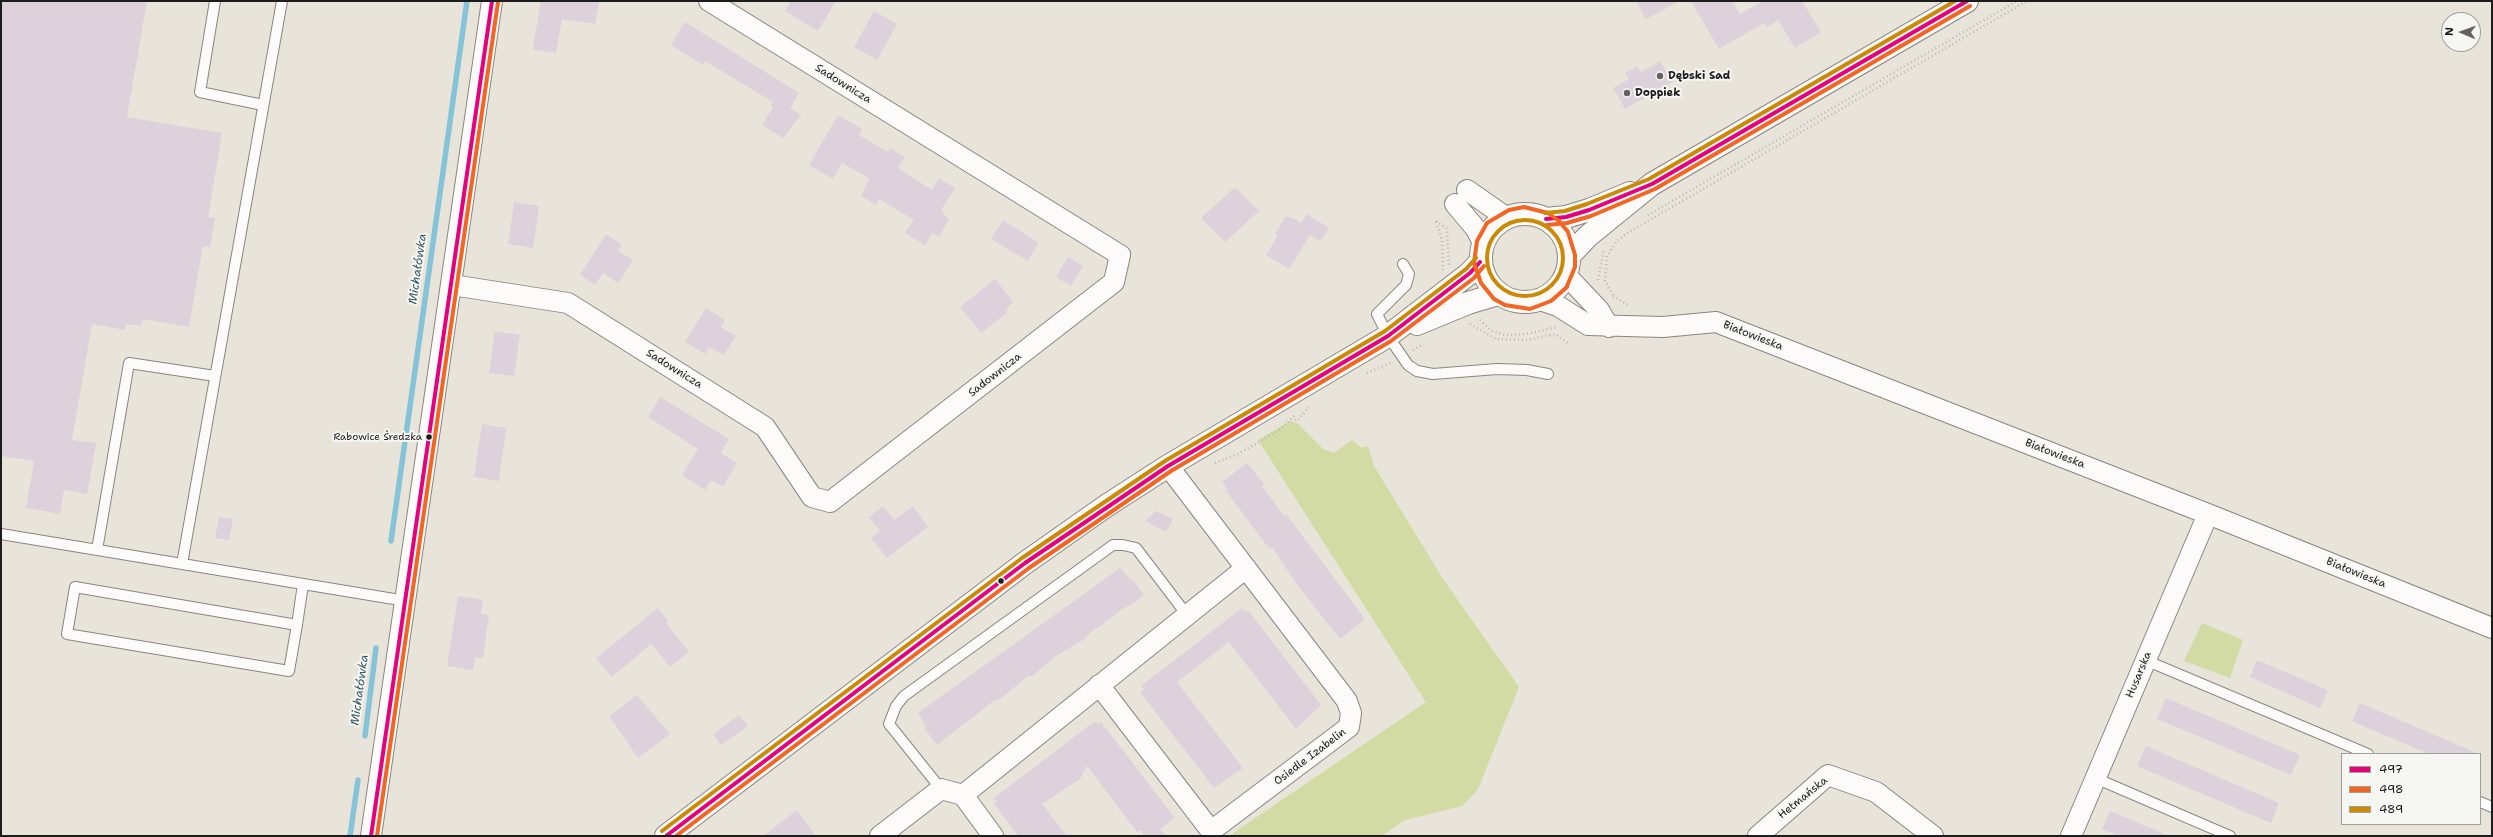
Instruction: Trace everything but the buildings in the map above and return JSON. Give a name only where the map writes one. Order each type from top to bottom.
[{"type":"street","points":[[371,836],[492,1]]},
{"type":"street","name":"Sadownicza","points":[[452,285],[568,303],[765,427],[812,497],[830,502],[1114,282],[1120,255],[709,1]]},
{"type":"street","points":[[666,836],[1026,563],[1112,501],[1168,466],[1388,336],[1470,273],[1481,253],[1492,227],[1507,218],[1524,214],[1546,219],[1566,217],[1589,210],[1652,184],[1967,1]]},
{"type":"street","points":[[1507,218],[1461,197],[1476,229],[1486,280],[1498,294],[1518,302],[1540,300],[1556,290],[1568,266],[1588,236],[1652,184]]},
{"type":"street","points":[[1546,219],[1563,235],[1568,266],[1609,327]]},
{"type":"street","points":[[1388,336],[1468,303],[1498,294]]},
{"type":"street","name":"Białowieska","points":[[1540,300],[1558,306],[1588,325],[1609,327],[1663,327],[1716,322],[2208,514],[2492,628]]},
{"type":"street","name":"Osiedle Izabelin","points":[[1099,685],[1208,833],[1350,727],[1352,713],[1347,701],[1168,466]]},
{"type":"street","name":"Husarska","points":[[2071,836],[2208,514]]},
{"type":"street","points":[[963,795],[1246,568]]},
{"type":"street","name":"Hetmańska","points":[[1758,836],[1828,775],[1876,792],[1933,836]]},
{"type":"street","points":[[880,836],[941,789],[963,795],[993,836]]},
{"type":"lane","points":[[216,1],[200,92],[263,105]]},
{"type":"lane","points":[[182,564],[282,1]]},
{"type":"lane","points":[[1403,264],[1409,274],[1406,284],[1377,314],[1388,336],[1408,365],[1417,371],[1433,374],[1497,369],[1527,370],[1548,374]]},
{"type":"lane","points":[[97,550],[129,363],[215,376]]},
{"type":"lane","points":[[1,534],[406,601]]},
{"type":"lane","points":[[941,789],[889,724],[896,706],[904,696],[1113,546],[1123,544],[1136,548],[1187,615]]},
{"type":"lane","points":[[297,625],[75,587],[67,634],[289,671],[297,625],[303,584]]},
{"type":"lane","points":[[2145,660],[2366,753]]},
{"type":"lane","points":[[2095,778],[2230,836]]},
{"type":"lane","points":[[2481,802],[2492,807]]},
{"type":"path","points":[[1640,219],[2017,1]]},
{"type":"path","points":[[1613,296],[1605,282],[1607,257],[1616,242],[1629,232],[2028,1]]},
{"type":"path","points":[[1443,274],[1442,240],[1436,221],[1446,228],[1448,259],[1451,272]]},
{"type":"path","points":[[1601,286],[1598,281],[1598,271],[1605,248]]},
{"type":"green space","points":[[1290,421],[1298,424],[1323,449],[1334,453],[1352,440],[1362,448],[1368,446],[1374,466],[1443,579],[1519,687],[1478,789],[1462,806],[1405,820],[1382,836],[1229,836],[1426,702],[1258,440]]},
{"type":"green space","points":[[2202,623],[2243,640],[2230,678],[2184,661]]},
{"type":"waterway","name":"Michałówka","points":[[391,541],[467,1]]},
{"type":"waterway","name":"Michałówka","points":[[365,736],[376,648]]},
{"type":"waterway","name":"Michałówka","points":[[350,836],[358,780]]},
{"type":"transit line","name":"497","points":[[371,836],[492,1]]},
{"type":"transit line","name":"489","points":[[1545,213],[1565,211],[1587,204],[1649,179],[1955,1]]},
{"type":"transit line","name":"497","points":[[1546,219],[1566,217],[1589,210],[1652,184],[1967,1]]},
{"type":"transit line","name":"498","points":[[377,836],[498,2]]},
{"type":"transit line","name":"498","points":[[1547,225],[1567,223],[1591,216],[1655,189],[1970,6]]},
{"type":"transit line","name":"498","points":[[1567,286],[1575,267],[1575,255],[1568,232],[1559,221],[1548,213],[1524,207],[1509,210],[1487,223],[1477,241],[1474,263],[1481,283],[1494,299],[1505,305],[1530,309],[1551,301],[1567,287]]},
{"type":"transit line","name":"489","points":[[1525,220],[1540,223],[1552,231],[1560,243],[1563,258],[1560,273],[1552,285],[1540,293],[1525,296],[1510,293],[1498,285],[1490,273],[1487,258],[1490,243],[1498,231],[1510,223],[1525,220]]},
{"type":"transit line","name":"489","points":[[662,831],[1022,558],[1165,461],[1385,331],[1466,269],[1476,258]]},
{"type":"transit line","name":"497","points":[[666,836],[1025,563],[1168,466],[1388,336],[1470,273],[1480,262]]},
{"type":"transit line","name":"498","points":[[676,836],[1029,568],[1171,471],[1391,341],[1474,278],[1484,266]]},
{"type":"place","name":"Dębski Sad","points":[[1660,76]]},
{"type":"place","name":"Doppiek","points":[[1627,93]]},
{"type":"place","name":"Rabowice Średzka","points":[[429,437]]}]
